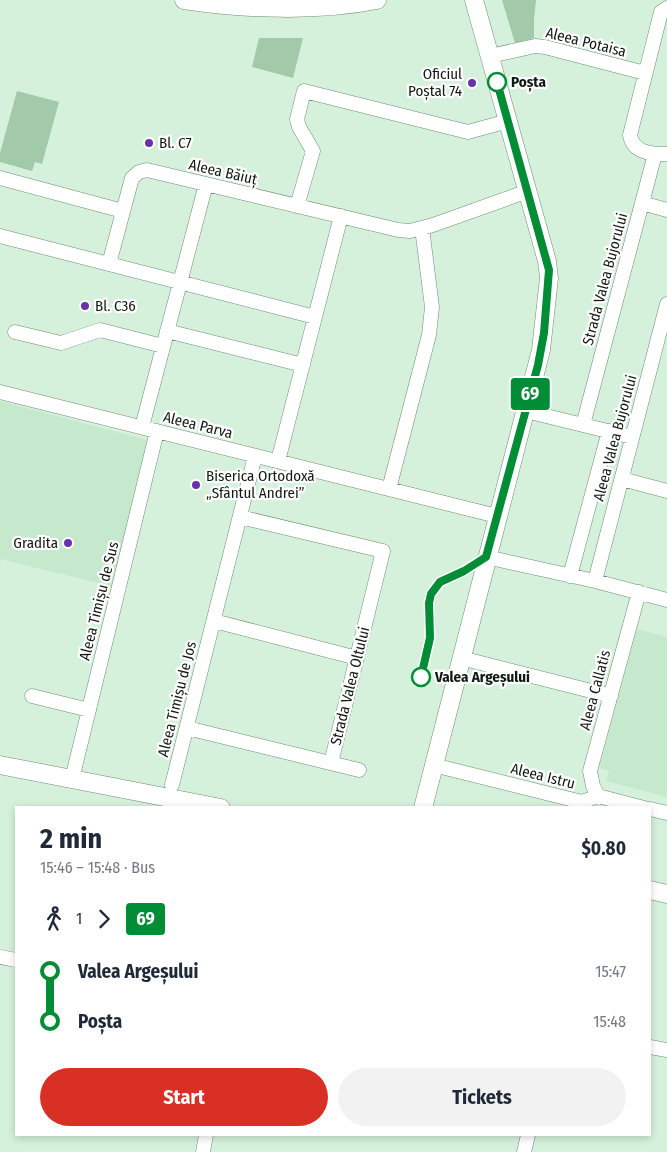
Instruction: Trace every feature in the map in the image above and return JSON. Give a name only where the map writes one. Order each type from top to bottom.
[{"type":"main road","points":[[184,0],[208,4],[263,7],[321,6],[377,0]]},
{"type":"main road","points":[[423,806],[486,557],[543,342],[549,278],[547,261],[474,0]]},
{"type":"main road","points":[[0,765],[211,806]]},
{"type":"main road","points":[[651,890],[667,894]]},
{"type":"street","points":[[661,154],[635,147],[631,142],[630,135],[661,12],[667,8]]},
{"type":"street","name":"Aleea Potaisa","points":[[490,56],[535,46],[545,47],[645,73]]},
{"type":"street","points":[[297,206],[313,151],[299,127],[297,119],[304,91],[468,132],[508,121]]},
{"type":"street","name":"Strada Valea Bujorului","points":[[583,425],[642,203],[661,154]]},
{"type":"street","name":"Aleea Băiuț","points":[[109,264],[132,178],[139,172],[147,170],[398,230],[410,231],[528,191]]},
{"type":"street","points":[[0,178],[123,211]]},
{"type":"street","points":[[142,427],[206,184]]},
{"type":"street","points":[[642,203],[667,210]]},
{"type":"street","points":[[278,461],[341,216]]},
{"type":"street","points":[[389,489],[432,320],[432,306],[422,228]]},
{"type":"street","points":[[0,236],[315,317]]},
{"type":"street","name":"Aleea Valea Bujorului","points":[[595,581],[667,304]]},
{"type":"street","points":[[14,332],[61,343],[100,330],[163,346]]},
{"type":"street","points":[[168,331],[303,365]]},
{"type":"street","name":"Aleea Parva","points":[[0,392],[497,516]]},
{"type":"street","points":[[526,411],[632,437]]},
{"type":"street","name":"Aleea Timișu de Sus","points":[[72,779],[157,431]]},
{"type":"street","name":"Aleea Valea Bujorului","points":[[570,576],[609,431]]},
{"type":"street","name":"Aleea Timișu de Jos","points":[[172,785],[256,456]]},
{"type":"street","points":[[622,480],[667,491]]},
{"type":"street","name":"Strada Valea Oltului","points":[[186,728],[331,763],[383,552],[240,517]]},
{"type":"street","points":[[486,557],[595,581],[667,600]]},
{"type":"street","name":"Aleea Callatis","points":[[598,796],[593,786],[590,771],[639,592]]},
{"type":"street","points":[[214,621],[357,658]]},
{"type":"street","points":[[460,658],[611,696]]},
{"type":"street","points":[[32,696],[89,710]]},
{"type":"street","points":[[331,763],[359,770]]},
{"type":"street","name":"Aleea Istru","points":[[433,766],[582,802],[598,796],[636,806]]},
{"type":"street","points":[[651,809],[667,814]]},
{"type":"street","points":[[0,957],[15,960]]},
{"type":"street","points":[[651,1047],[667,1050]]},
{"type":"street","points":[[202,1152],[206,1136]]},
{"type":"street","points":[[524,1152],[528,1136]]},
{"type":"shaded area","points":[[502,0],[536,0],[534,38],[515,43]]},
{"type":"shaded area","points":[[259,38],[303,38],[293,78],[252,67]]},
{"type":"shaded area","points":[[17,91],[59,102],[42,164],[35,162],[32,171],[0,162],[0,153]]},
{"type":"shaded area","points":[[0,401],[149,442],[115,587],[0,559]]},
{"type":"shaded area","points":[[637,629],[667,637],[667,797],[606,781],[609,771],[599,768]]},
{"type":"bus line","name":"69","points":[[421,677],[431,631],[429,603],[431,594],[440,582],[464,571],[486,557],[543,342],[549,270],[497,82]]},
{"type":"place","name":"Poșta","points":[[497,82]]},
{"type":"place","name":"Oficiul Poștal 74","points":[[472,83]]},
{"type":"place","name":"Bl. C7","points":[[149,143]]},
{"type":"place","name":"Bl. C36","points":[[85,306]]},
{"type":"place","name":"Biserica Ortodoxă „Sfântul Andrei”","points":[[196,485]]},
{"type":"place","name":"Gradita","points":[[68,543]]},
{"type":"place","name":"Valea Argeșului","points":[[421,677]]}]
